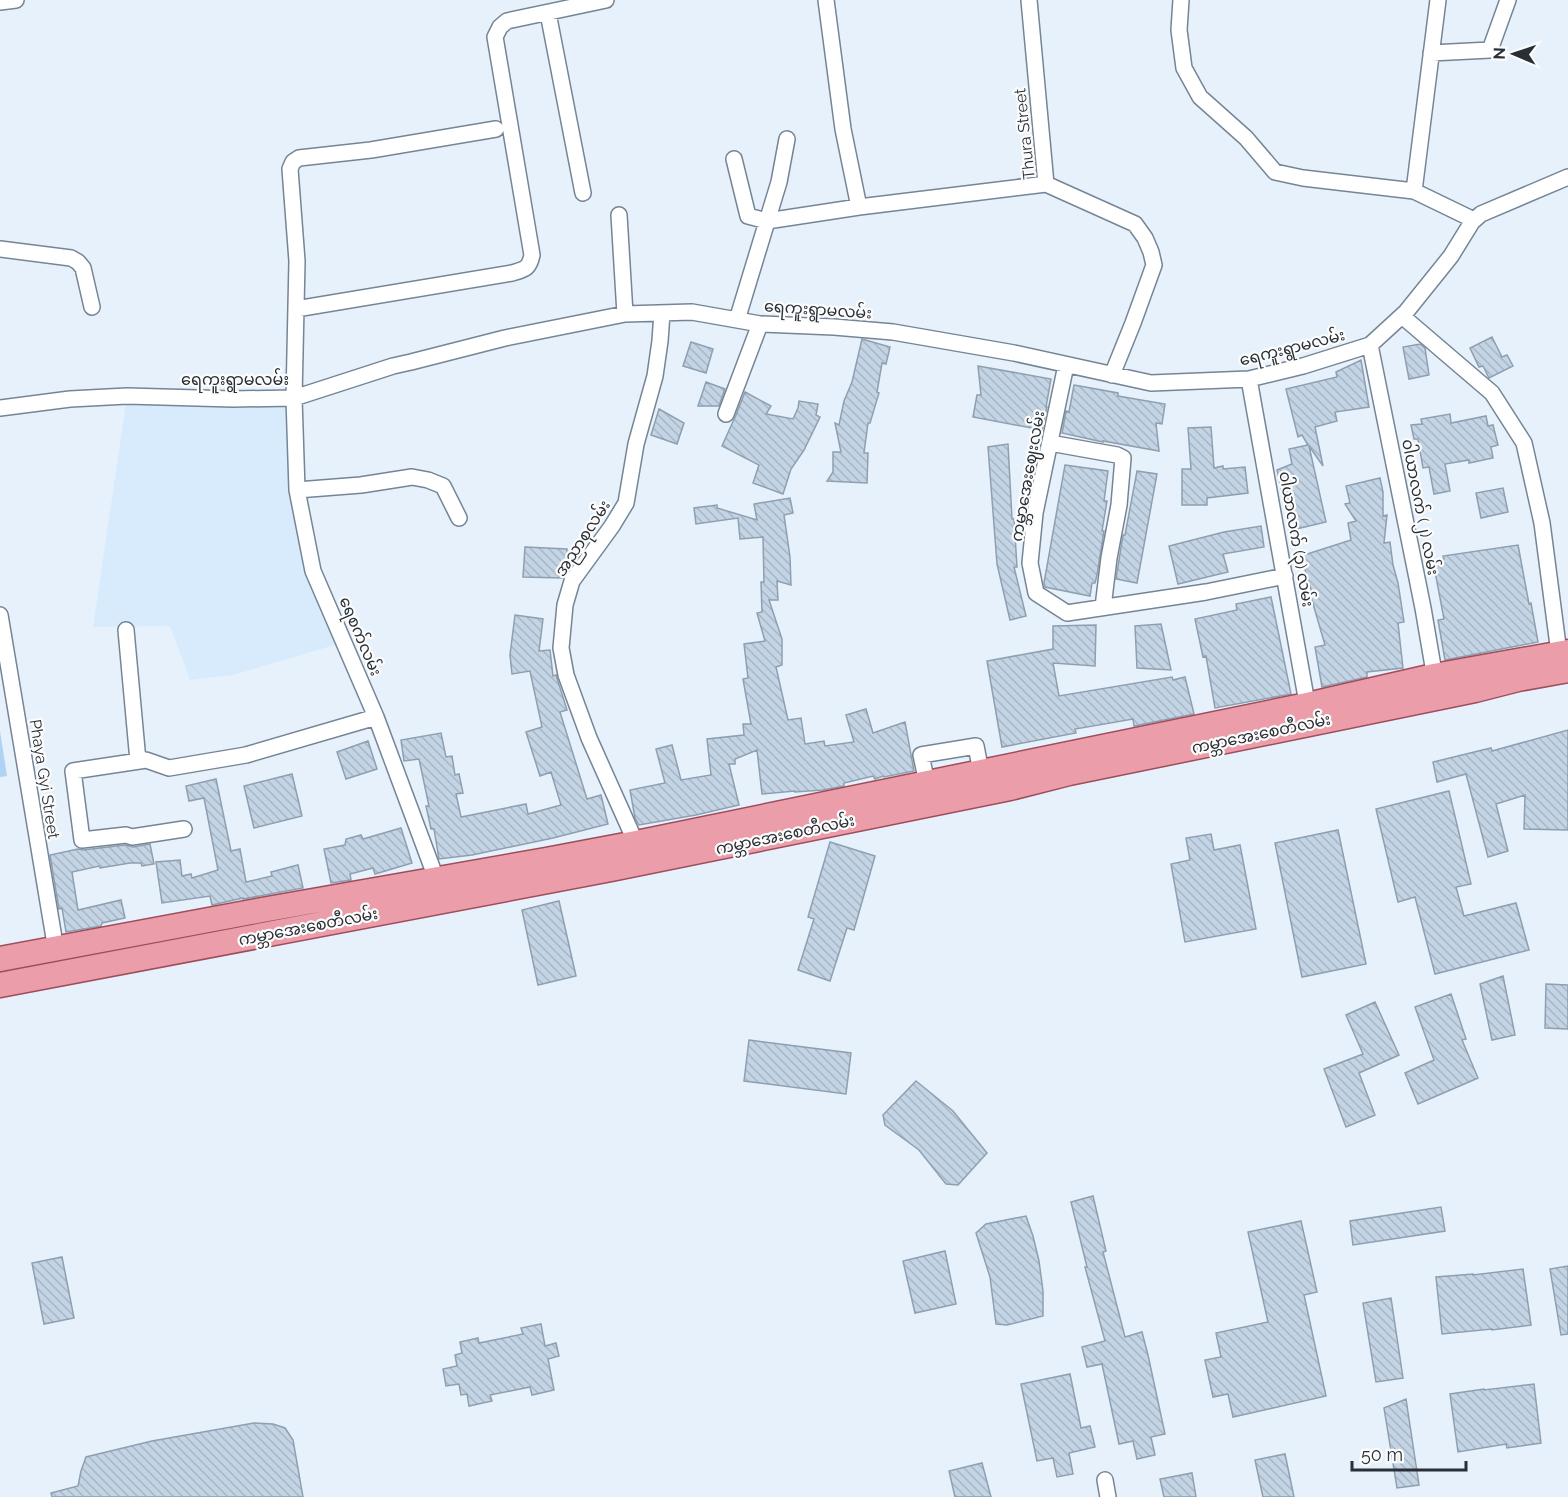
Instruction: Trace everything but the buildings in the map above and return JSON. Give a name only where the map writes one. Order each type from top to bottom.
[{"type":"main road","name":"ကမ္ဘာအေးစေတီလမ်း","points":[[0,960],[262,910],[622,867],[1010,788],[1309,714],[1565,659]]},
{"type":"main road","name":"ကမ္ဘာအေးစေတီလမ်း","points":[[0,985],[266,934],[636,843],[981,772],[1309,714]]},
{"type":"main road","points":[[262,910],[266,934]]},
{"type":"main road","points":[[190,924],[195,948]]},
{"type":"street","points":[[0,2],[16,0]]},
{"type":"street","points":[[296,309],[526,269],[532,255],[495,37],[500,27],[507,21],[606,0]]},
{"type":"street","points":[[826,0],[843,129],[859,207]]},
{"type":"street","name":"Thura Street","points":[[1029,0],[1046,184],[1135,224],[1145,238],[1154,265],[1112,375]]},
{"type":"street","points":[[1181,0],[1179,30],[1184,68],[1200,97],[1246,138],[1275,172],[1303,178],[1414,191],[1474,220]]},
{"type":"street","points":[[1414,191],[1438,0]]},
{"type":"street","points":[[1431,53],[1490,50],[1508,0]]},
{"type":"street","points":[[548,13],[583,193]]},
{"type":"street","name":"ရေစက်လမ်း","points":[[440,890],[376,717],[313,571],[297,490],[294,398],[296,239],[290,169],[293,162],[299,158],[371,150],[496,129]]},
{"type":"street","points":[[737,320],[778,182],[787,139]]},
{"type":"street","points":[[734,159],[746,213],[749,218],[767,221],[1046,184]]},
{"type":"street","name":"ရေကူးရွာမလမ်း","points":[[0,408],[70,399],[127,396],[294,398],[393,366],[505,338],[625,314],[692,312],[760,324],[893,332],[1014,353],[1151,383],[1249,379],[1303,366],[1370,345],[1402,316],[1451,256],[1474,220],[1481,214],[1568,177]]},
{"type":"street","points":[[619,215],[625,314]]},
{"type":"street","points":[[0,249],[71,258],[78,262],[83,268],[92,307]]},
{"type":"street","name":"အညာစုလမ်း","points":[[636,843],[589,738],[566,675],[561,648],[565,605],[572,581],[626,503],[636,444],[655,376],[662,313]]},
{"type":"street","points":[[1402,316],[1492,393],[1524,443],[1542,523],[1565,659]]},
{"type":"street","points":[[726,414],[760,324]]},
{"type":"street","name":"ဝါယာလက် (၂) လမ်း","points":[[1370,345],[1437,686]]},
{"type":"street","name":"ကမ္ဘာအေးဈေးလမ်း","points":[[1066,364],[1035,513],[1030,563],[1035,593],[1067,613],[1103,607]]},
{"type":"street","name":"ဝါယာလက် (၃) လမ်း","points":[[1249,379],[1309,714]]},
{"type":"street","points":[[1050,442],[1123,458],[1119,505],[1103,607],[1206,592],[1285,576]]},
{"type":"street","points":[[297,490],[361,485],[412,477],[443,486],[459,518]]},
{"type":"street","name":"Phaya Gyi Street","points":[[0,615],[56,950]]},
{"type":"street","points":[[126,630],[138,761]]},
{"type":"street","points":[[184,829],[132,837],[82,840],[73,771],[146,760],[169,768],[246,756],[376,717]]},
{"type":"street","points":[[1105,1480],[1108,1497]]},
{"type":"shaded area","points":[[127,396],[294,398],[313,571],[338,644],[233,675],[190,680],[170,626],[93,627]]},
{"type":"shaded area","points":[[0,731],[7,776],[0,777]]}]
